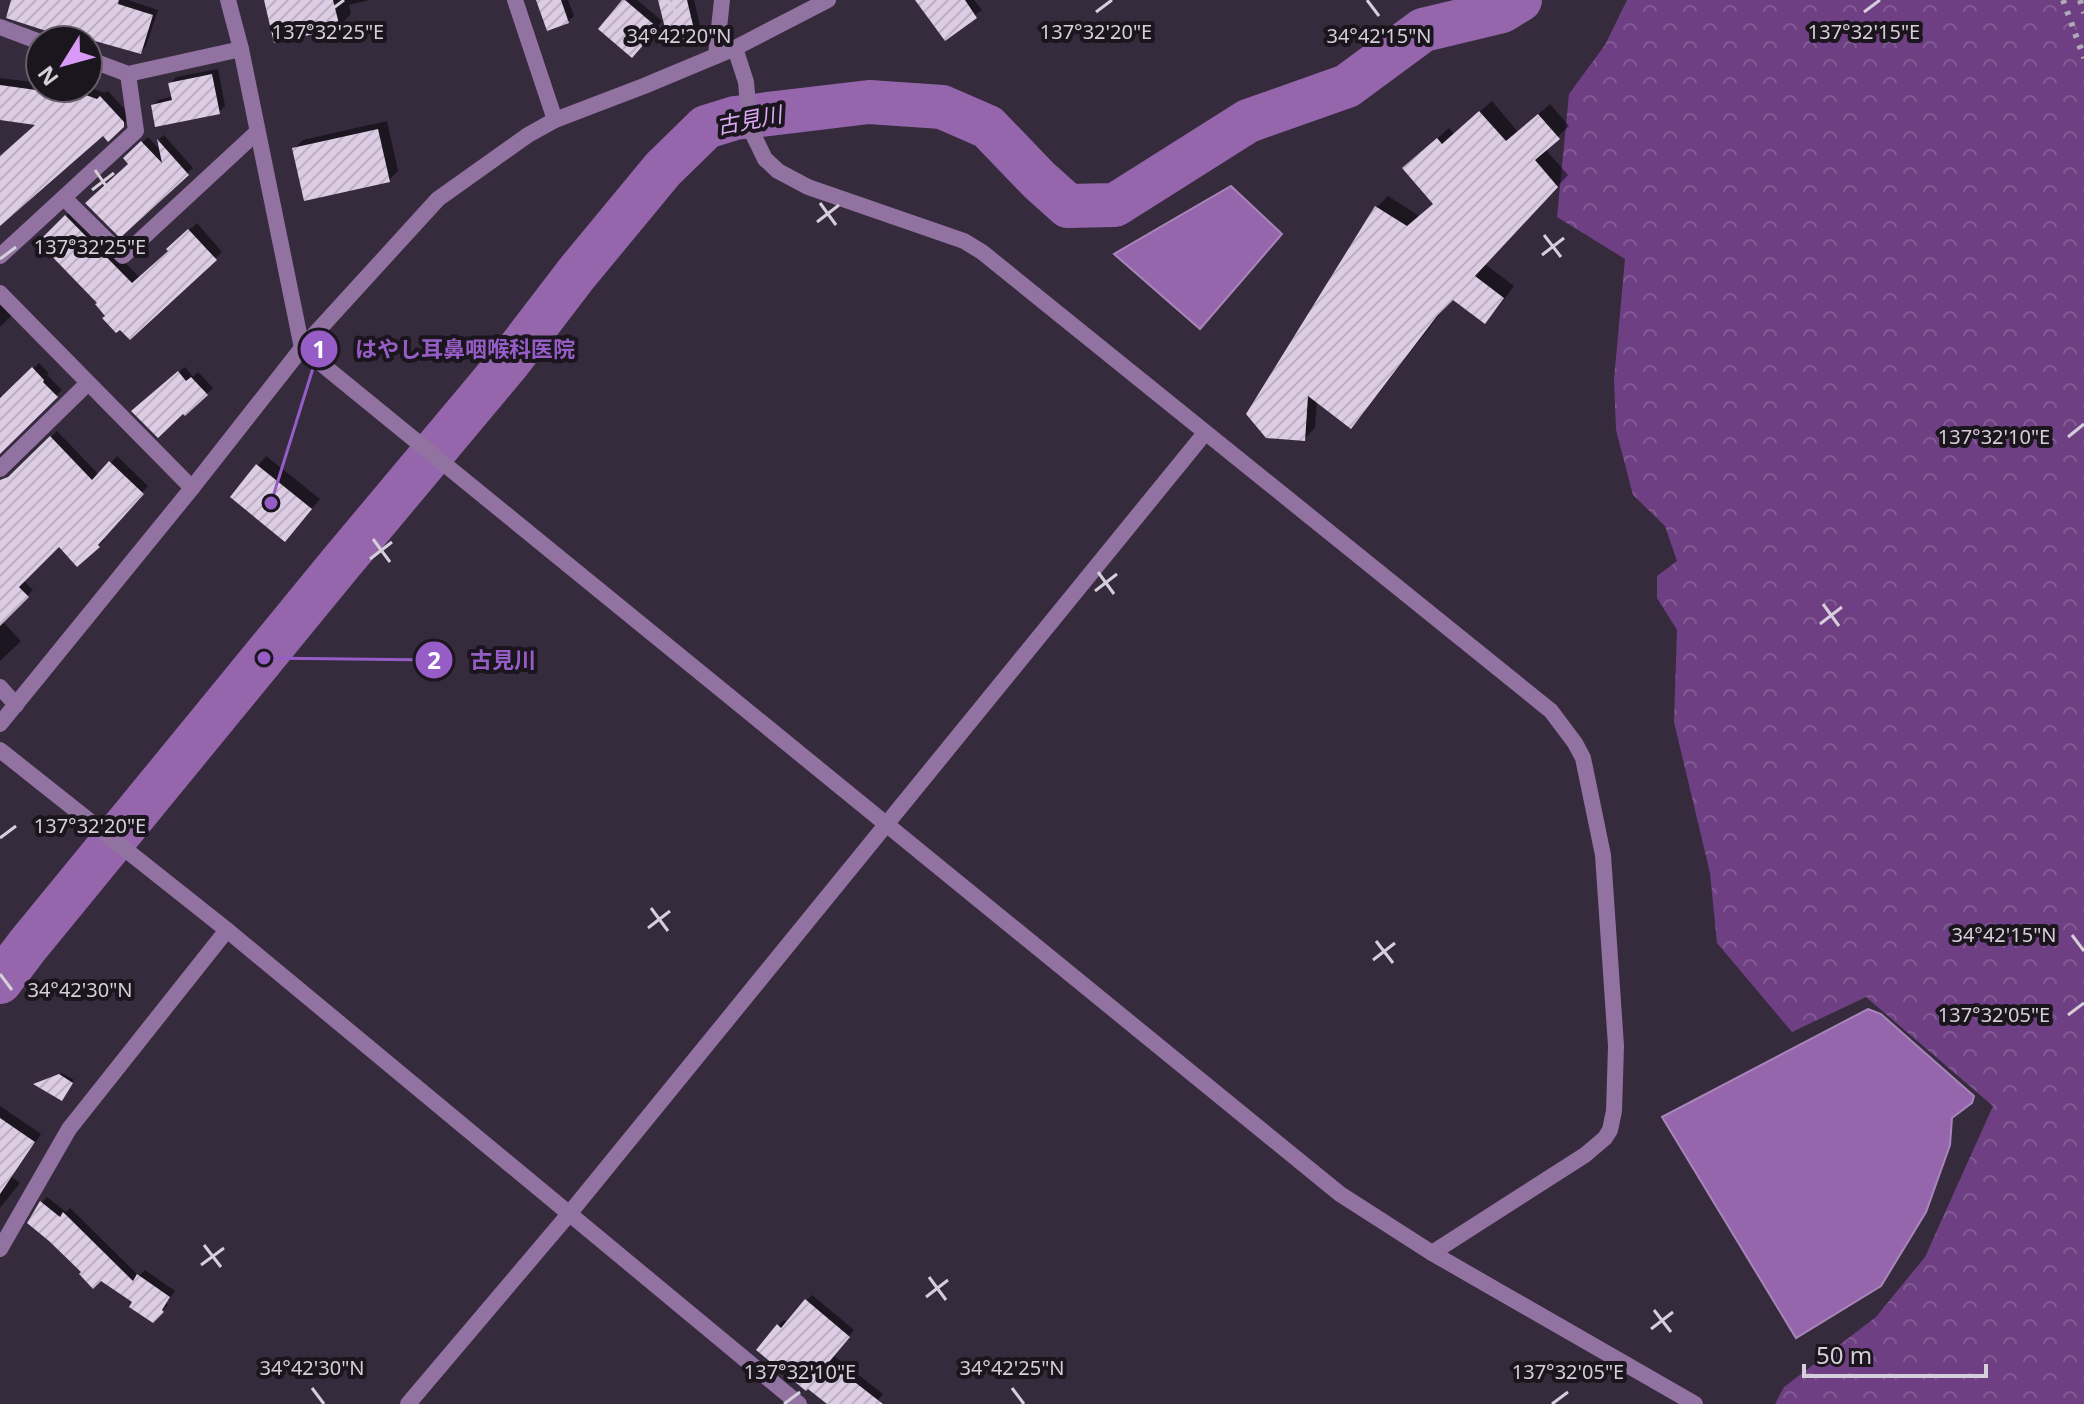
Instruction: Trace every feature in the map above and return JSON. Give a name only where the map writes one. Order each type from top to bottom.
[{"type":"street","points":[[228,0],[241,49],[302,348],[1340,1194],[1432,1253],[1695,1404]]},
{"type":"street","points":[[515,0],[555,120]]},
{"type":"street","points":[[716,56],[722,0]]},
{"type":"street","points":[[0,724],[302,348],[438,199],[528,135],[555,120],[735,48],[828,0]]},
{"type":"street","points":[[0,27],[24,36]]},
{"type":"street","points":[[735,48],[746,82],[750,128],[765,159],[778,171],[820,191],[964,241],[982,252],[1551,711],[1575,743],[1583,758],[1603,855],[1616,1046],[1614,1111],[1610,1130],[1585,1155],[1432,1253]]},
{"type":"street","points":[[104,65],[128,74],[241,49]]},
{"type":"street","points":[[0,256],[136,131],[128,74]]},
{"type":"street","points":[[64,198],[123,256],[257,132]]},
{"type":"street","points":[[0,293],[192,488]]},
{"type":"street","points":[[0,469],[88,383]]},
{"type":"street","points":[[408,1404],[569,1214],[1205,433]]},
{"type":"street","points":[[0,687],[16,705]]},
{"type":"street","points":[[0,750],[227,930],[799,1404]]},
{"type":"street","points":[[0,1249],[69,1129],[227,930]]},
{"type":"green space","points":[[1627,0],[2084,0],[2084,1404],[1775,1404],[1784,1387],[1876,1317],[1925,1257],[1993,1106],[1866,997],[1792,1032],[1717,943],[1710,873],[1674,722],[1677,630],[1657,598],[1657,576],[1677,561],[1665,526],[1633,495],[1616,430],[1614,379],[1625,259],[1557,217],[1569,94],[1605,45]]},
{"type":"shaded area","points":[[1231,186],[1282,234],[1200,329],[1114,254]]},
{"type":"shaded area","points":[[1868,1009],[1881,1014],[1974,1096],[1972,1103],[1952,1118],[1950,1145],[1926,1212],[1881,1286],[1796,1338],[1662,1117]]},
{"type":"building","points":[[11,0],[119,0],[118,4],[153,15],[141,54],[104,44],[104,24],[25,24],[6,18]]},
{"type":"building","points":[[264,0],[333,0],[340,28],[274,43]]},
{"type":"building","points":[[536,0],[561,0],[569,23],[547,31]]},
{"type":"building","points":[[622,0],[658,28],[632,58],[598,29]]},
{"type":"building","points":[[658,0],[687,0],[696,38],[669,44]]},
{"type":"building","points":[[915,0],[965,0],[977,18],[945,41]]},
{"type":"building","points":[[212,74],[220,114],[155,127],[151,105],[172,100],[168,83]]},
{"type":"building","points":[[0,85],[24,88],[24,104],[104,104],[104,100],[124,122],[124,127],[108,142],[103,136],[0,226],[0,156],[35,125],[0,120]]},
{"type":"building","points":[[1479,111],[1506,141],[1538,114],[1560,139],[1535,160],[1558,187],[1475,276],[1504,298],[1485,324],[1453,300],[1437,316],[1351,429],[1308,396],[1305,441],[1266,438],[1246,414],[1375,206],[1407,226],[1433,204],[1402,168],[1437,138],[1442,144]]},
{"type":"building","points":[[378,129],[390,182],[304,201],[292,148]]},
{"type":"building","points":[[157,139],[189,175],[120,238],[85,203],[128,164],[123,158],[141,141],[162,163]]},
{"type":"building","points":[[65,215],[132,283],[188,229],[217,260],[130,340],[120,330],[116,333],[102,318],[105,316],[97,303],[38,242]]},
{"type":"building","points":[[32,367],[58,397],[0,454],[0,398]]},
{"type":"building","points":[[178,371],[186,381],[191,377],[208,395],[158,438],[131,411]]},
{"type":"building","points":[[50,436],[92,480],[109,461],[144,494],[98,545],[100,547],[77,567],[59,547],[19,587],[29,597],[0,626],[0,480],[8,477]]},
{"type":"building","points":[[256,464],[312,509],[285,542],[230,497]]},
{"type":"building","points":[[59,1074],[73,1083],[62,1101],[33,1084]]},
{"type":"building","points":[[0,1118],[35,1142],[0,1194]]},
{"type":"building","points":[[40,1201],[60,1217],[63,1212],[133,1281],[137,1274],[170,1297],[162,1310],[164,1312],[153,1323],[129,1307],[132,1302],[101,1281],[93,1289],[79,1274],[81,1272],[27,1223]]},
{"type":"building","points":[[805,1299],[850,1337],[829,1362],[883,1404],[827,1404],[756,1350],[777,1324],[781,1328]]},
{"type":"waterway","name":"古見川","points":[[0,982],[340,564],[509,362],[577,273],[663,169],[706,127],[735,118],[869,102],[942,107],[988,127],[1068,206],[1115,205],[1248,121],[1347,86],[1423,30],[1502,11],[1520,0]]},
{"type":"railway","points":[[2063,0],[2084,58]]},
{"type":"railway","points":[[2080,0],[2084,13]]},
{"type":"place","name":"はやし耳鼻咽喉科医院","points":[[271,503]]},
{"type":"place","name":"古見川","points":[[264,658]]}]
